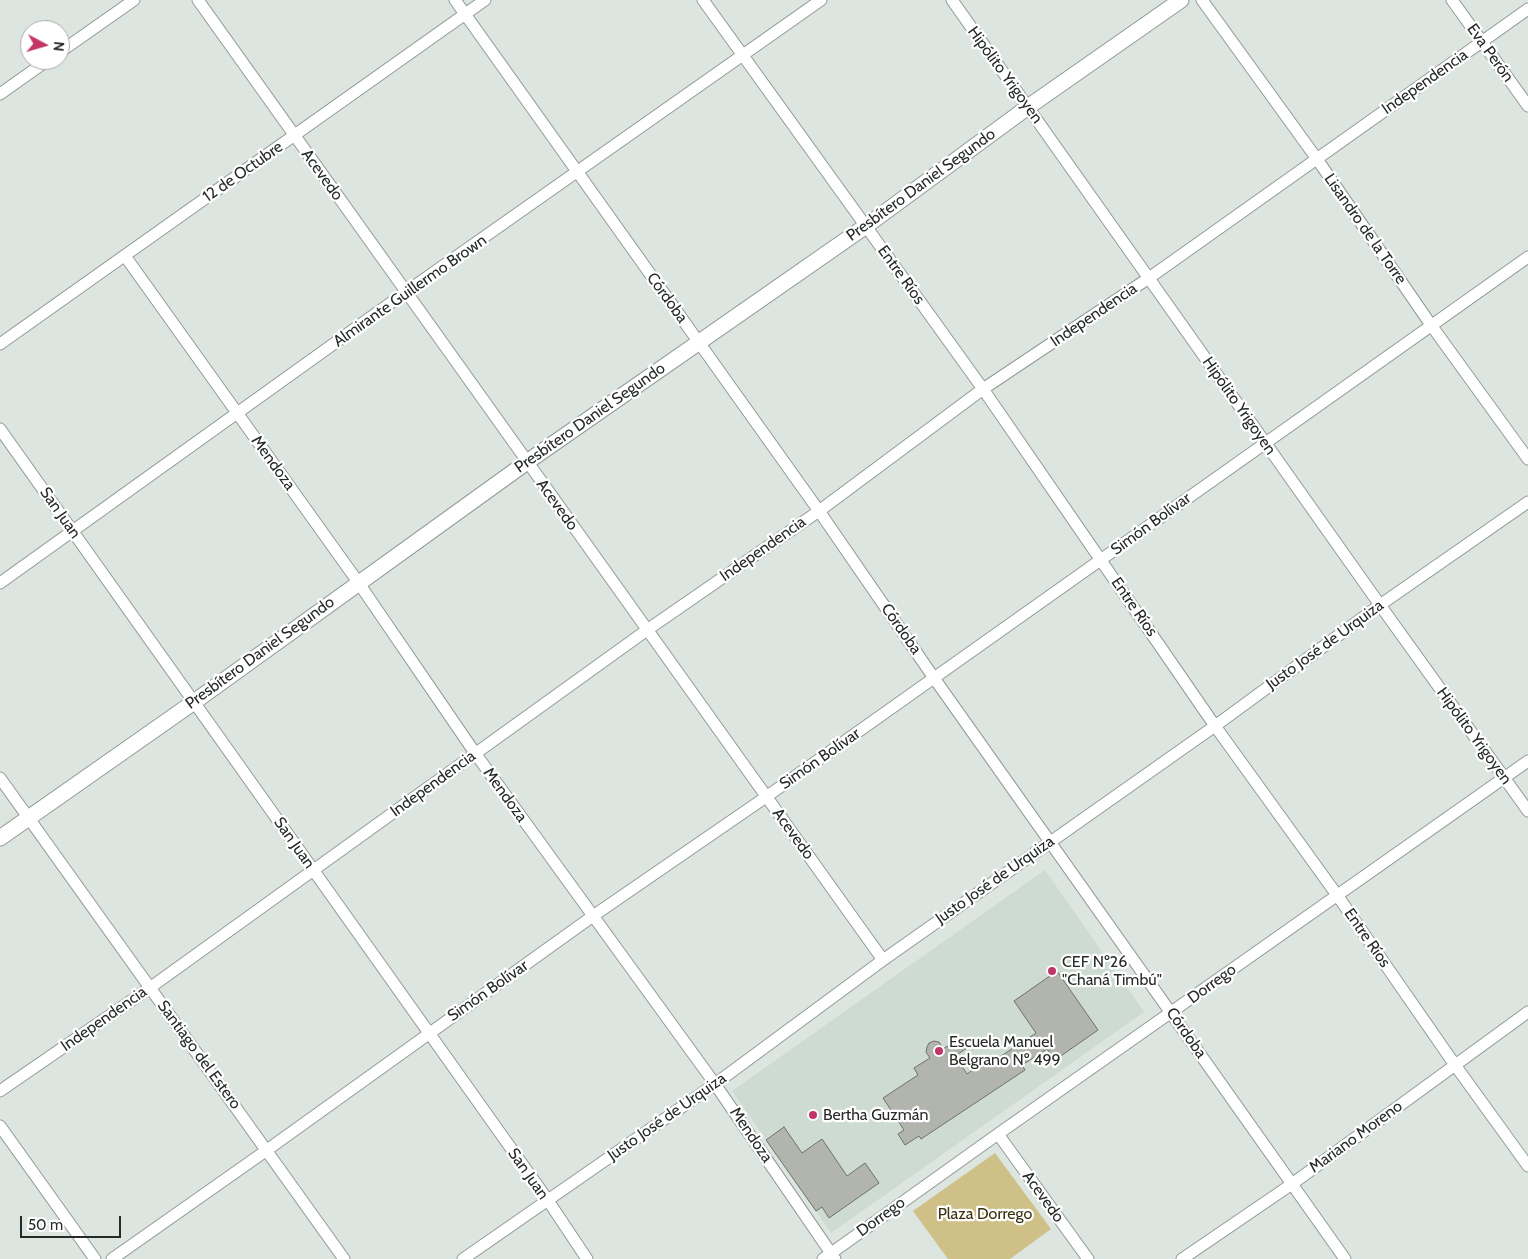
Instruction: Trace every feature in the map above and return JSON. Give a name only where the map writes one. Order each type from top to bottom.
[{"type":"main road","name":"Presbítero Daniel Segundo","points":[[0,838],[194,702],[526,462],[866,226],[1028,107],[1181,0]]},
{"type":"street","points":[[70,45],[134,0]]},
{"type":"street","name":"Acevedo","points":[[198,0],[883,960]]},
{"type":"street","name":"Córdoba","points":[[455,0],[819,511],[934,678],[1345,1259]]},
{"type":"street","name":"12 de Octubre","points":[[0,344],[485,0]]},
{"type":"street","name":"Entre Ríos","points":[[702,0],[983,389],[1215,726],[1337,894],[1455,1065],[1528,1166]]},
{"type":"street","name":"Almirante Guillermo Brown","points":[[0,583],[406,292],[820,0]]},
{"type":"street","name":"Hipólito Yrigoyen","points":[[952,0],[1528,811]]},
{"type":"street","name":"Lisandro de la Torre","points":[[1202,0],[1317,159],[1431,325],[1528,459]]},
{"type":"street","name":"Eva Perón","points":[[1452,0],[1528,106]]},
{"type":"street","name":"Independencia","points":[[0,1091],[150,987],[647,630],[819,511],[983,389],[1149,278],[1528,9]]},
{"type":"street","points":[[2,88],[32,70]]},
{"type":"street","name":"Mendoza","points":[[125,256],[358,582],[592,916],[715,1084],[830,1257]]},
{"type":"street","name":"Simón Bolívar","points":[[112,1259],[592,916],[766,797],[1528,257]]},
{"type":"street","name":"San Juan","points":[[0,428],[547,1199],[587,1259]]},
{"type":"street","name":"Justo José de Urquiza","points":[[463,1259],[715,1084],[883,960],[1215,726],[1380,605],[1528,502]]},
{"type":"street","name":"Dorrego","points":[[830,1257],[998,1134],[1528,761]]},
{"type":"street","name":"Santiago del Estero","points":[[0,778],[344,1259]]},
{"type":"street","name":"Mariano Moreno","points":[[1182,1259],[1292,1184],[1528,1012]]},
{"type":"street","points":[[0,1126],[95,1259]]},
{"type":"street","name":"Acevedo","points":[[998,1134],[1088,1259]]},
{"type":"shaded area","points":[[1045,870],[1144,1012],[831,1233],[732,1091]]},
{"type":"green space","name":"Plaza Dorrego","points":[[995,1153],[1051,1229],[1010,1259],[948,1259],[913,1211]]},
{"type":"building","points":[[1057,971],[1098,1030],[1055,1060],[1047,1049],[1022,1065],[1025,1070],[921,1139],[919,1136],[905,1145],[898,1134],[904,1130],[883,1098],[918,1075],[914,1068],[930,1058],[926,1052],[929,1043],[939,1042],[943,1049],[960,1038],[967,1048],[955,1056],[967,1074],[992,1056],[995,1060],[1036,1033],[1014,1001]]},
{"type":"building","points":[[784,1127],[802,1153],[822,1139],[847,1176],[865,1163],[879,1183],[829,1218],[822,1207],[816,1211],[766,1140]]},
{"type":"place","name":"CEF Nº26 \"Chaná Timbú\"","points":[[1052,971]]},
{"type":"place","name":"Escuela Manuel Belgrano Nº 499","points":[[939,1051]]},
{"type":"place","name":"Bertha Guzmán","points":[[813,1115]]}]
